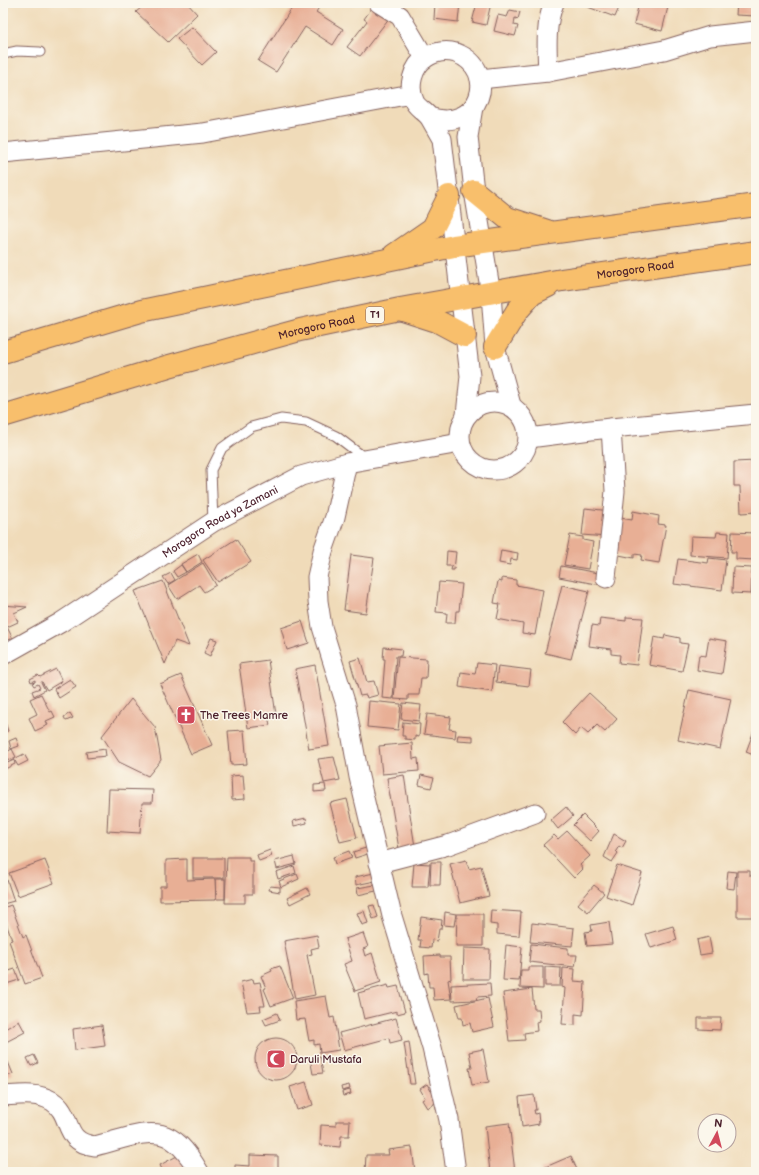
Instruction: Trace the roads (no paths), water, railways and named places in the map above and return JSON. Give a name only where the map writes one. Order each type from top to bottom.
[{"type":"highway","points":[[474,191],[507,218],[554,233]]},
{"type":"highway","points":[[386,260],[433,228],[449,196]]},
{"type":"highway","points":[[3,352],[141,311],[454,246],[756,205]]},
{"type":"highway","name":"Morogoro Road","points":[[3,416],[169,366],[300,330],[400,309],[491,294],[562,280],[756,252]]},
{"type":"highway","points":[[495,348],[516,311],[532,294],[562,280]]},
{"type":"highway","points":[[400,309],[437,321],[465,336]]},
{"type":"street","points":[[379,3],[400,16],[425,58]]},
{"type":"street","points":[[548,72],[546,45],[554,3]]},
{"type":"street","points":[[480,79],[548,72],[664,50],[710,36],[756,31]]},
{"type":"street","points":[[466,415],[470,376],[442,139],[429,117],[421,111],[411,94],[413,74],[425,58],[433,54],[453,52],[470,62],[480,79],[478,99],[474,107],[468,136],[474,191],[491,294],[495,348],[511,406]]},
{"type":"street","points":[[3,153],[203,133],[411,94]]},
{"type":"street","points":[[429,117],[448,121],[458,119],[474,107]]},
{"type":"street","points":[[492,401],[511,406],[519,411],[525,419],[529,438],[522,456],[515,464],[496,470],[482,468],[469,460],[460,443],[461,424],[466,415],[473,408],[482,403],[492,401]]},
{"type":"street","points":[[529,438],[611,428],[756,414]]},
{"type":"street","points":[[606,578],[615,491],[611,428]]},
{"type":"street","name":"Morogoro Road ya Zamani","points":[[3,655],[60,623],[213,522],[301,476],[347,464],[460,443]]},
{"type":"street","points":[[347,464],[335,517],[323,551],[317,577],[318,602],[322,627],[346,706],[358,777],[392,916],[432,1048],[449,1120],[456,1172]]},
{"type":"street","points":[[379,863],[448,846],[535,813]]},
{"type":"street","points":[[3,1096],[33,1095],[53,1102],[60,1110],[74,1138],[87,1145],[95,1146],[146,1133],[164,1134],[177,1142],[188,1154],[198,1172]]},
{"type":"lane","points":[[3,54],[17,51],[40,52]]},
{"type":"lane","points":[[213,522],[211,470],[222,448],[251,427],[281,419],[306,422],[336,436],[367,460]]},
{"type":"place","name":"The Trees Mamre","points":[[186,715]]},
{"type":"place","name":"Daruli Mustafa","points":[[276,1059]]}]
